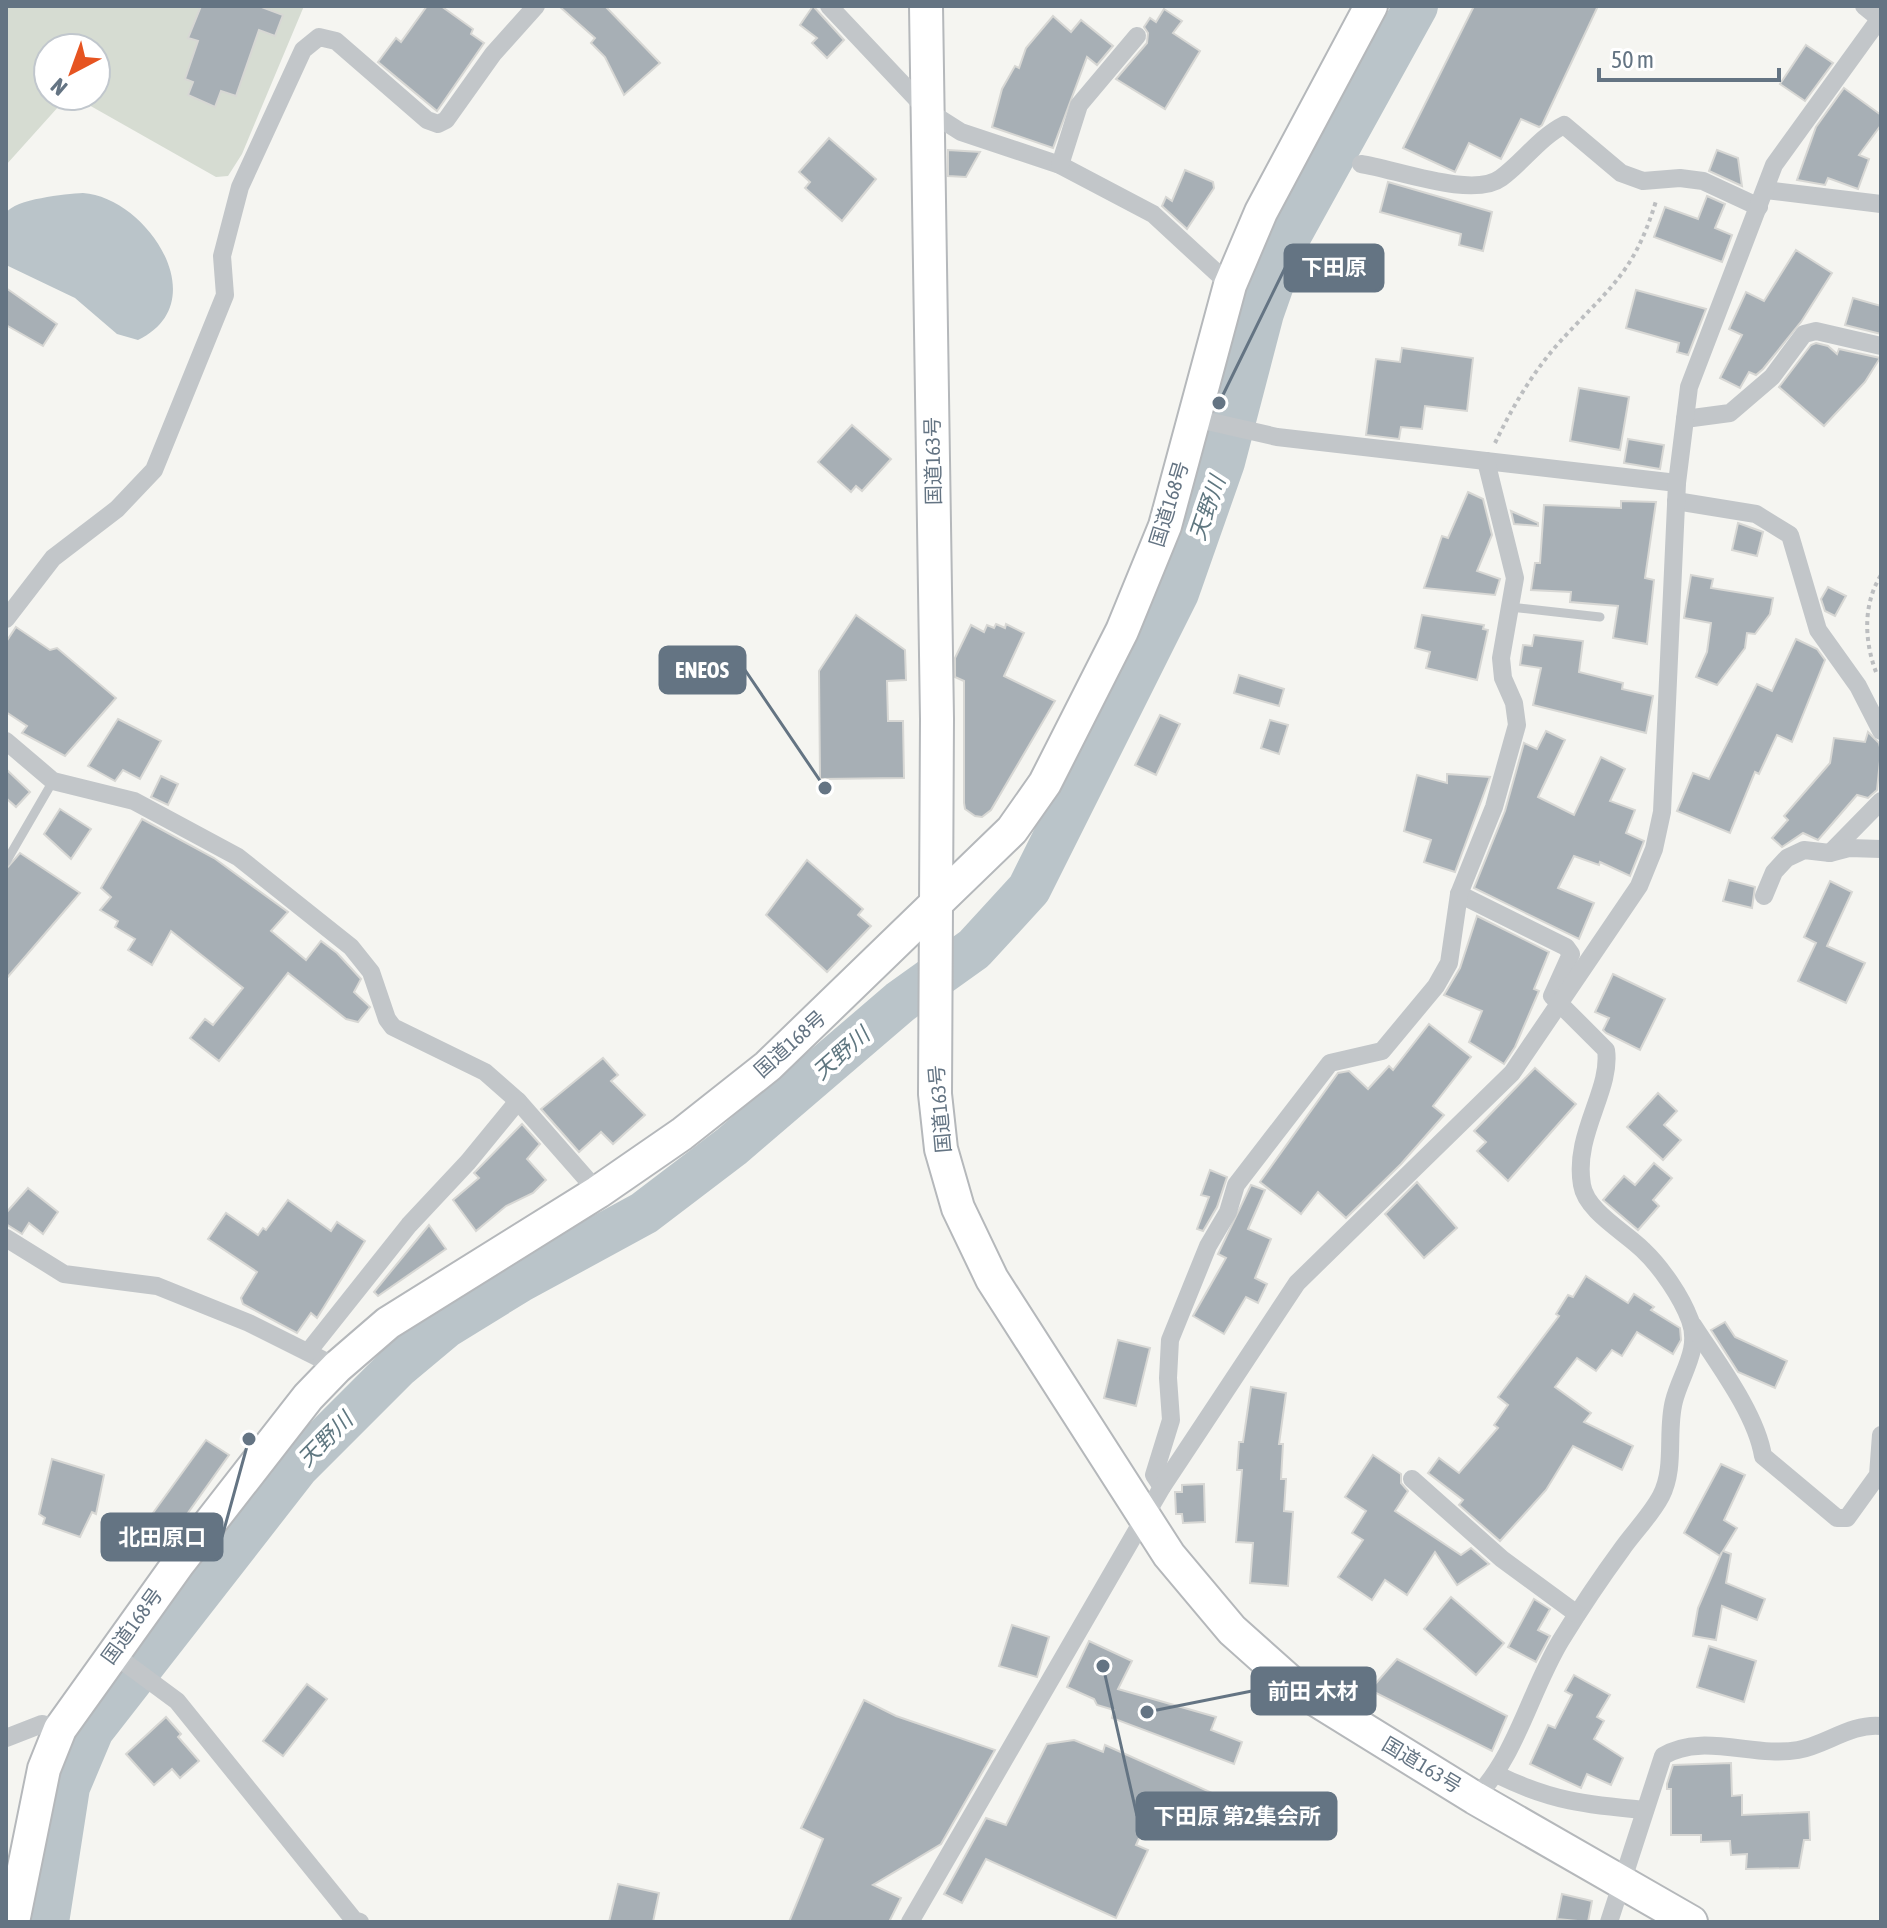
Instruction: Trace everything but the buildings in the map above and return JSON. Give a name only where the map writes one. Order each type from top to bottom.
[{"type":"highway","name":"国道163号","points":[[926,6],[937,904],[935,1094],[939,1135],[958,1208],[992,1279],[1144,1517],[1198,1593],[1263,1661],[1337,1714],[1475,1798],[1691,1922]]},
{"type":"highway","name":"国道168号","points":[[13,1922],[44,1769],[60,1729],[113,1654],[308,1397],[388,1323],[598,1192],[682,1134],[768,1066],[1012,830],[1045,783],[1122,631],[1206,422],[1230,285],[1261,212],[1371,6]]},
{"type":"street","points":[[6,619],[53,558],[117,509],[154,470],[225,295],[222,256],[240,187],[303,50],[319,37],[336,41],[427,120],[438,124],[446,120],[493,54],[536,6]]},
{"type":"street","points":[[829,6],[928,111],[961,132],[1060,165],[1153,214],[1230,285]]},
{"type":"street","points":[[910,1922],[1162,1487],[1297,1283],[1512,1073],[1639,886],[1654,849],[1662,812],[1677,492],[1689,387],[1774,165],[1880,18],[1864,6]]},
{"type":"street","points":[[1060,165],[1079,105],[1137,36]]},
{"type":"street","points":[[1361,164],[1394,169],[1453,186],[1498,180],[1564,125],[1621,173],[1643,181],[1703,181],[1763,198],[1881,204]]},
{"type":"street","points":[[1685,419],[1730,413],[1772,377],[1804,334],[1816,331],[1881,346]]},
{"type":"street","points":[[1206,422],[1277,437],[1486,461],[1677,492],[1756,514],[1790,535],[1818,630],[1858,686],[1881,731]]},
{"type":"street","points":[[1162,1487],[1154,1475],[1171,1420],[1168,1378],[1170,1340],[1208,1246],[1228,1212],[1236,1185],[1330,1063],[1382,1051],[1436,986],[1449,963],[1459,894],[1494,807],[1517,725],[1514,703],[1503,678],[1501,658],[1515,578],[1486,461]]},
{"type":"street","points":[[6,741],[53,781],[134,801],[238,857],[351,947],[371,972],[387,1019],[393,1027],[474,1066],[518,1101],[598,1192]]},
{"type":"street","points":[[1830,853],[1881,801]]},
{"type":"street","points":[[1764,896],[1774,872],[1787,858],[1804,850],[1830,853],[1849,848],[1881,849]]},
{"type":"street","points":[[1459,894],[1566,947],[1571,954],[1552,996],[1606,1050],[1608,1062],[1587,1121],[1580,1163],[1582,1189],[1593,1205],[1645,1251],[1676,1293],[1729,1381],[1761,1443],[1763,1456],[1837,1518],[1847,1518],[1878,1475],[1878,1434],[1881,1435]]},
{"type":"street","points":[[308,1352],[409,1225],[468,1162],[518,1101]]},
{"type":"street","points":[[6,1238],[64,1274],[157,1286],[249,1323],[337,1367]]},
{"type":"street","points":[[1475,1798],[1498,1775],[1526,1707],[1577,1614],[1660,1497],[1667,1480],[1673,1402],[1693,1356],[1691,1322]]},
{"type":"street","points":[[1412,1479],[1502,1559],[1577,1614]]},
{"type":"street","points":[[113,1654],[177,1701],[354,1920],[360,1922]]},
{"type":"street","points":[[6,1738],[42,1724],[60,1729]]},
{"type":"street","points":[[1609,1922],[1663,1756],[1687,1747],[1798,1751],[1845,1732],[1881,1726]]},
{"type":"street","points":[[1498,1775],[1530,1790],[1576,1804],[1645,1810]]},
{"type":"lane","points":[[1510,607],[1600,617]]},
{"type":"lane","points":[[6,862],[53,781]]},
{"type":"path","points":[[1486,461],[1527,382],[1558,344],[1624,276],[1648,229],[1663,179]]},
{"type":"path","points":[[1877,675],[1867,630],[1868,596],[1881,575]]},
{"type":"shaded area","points":[[6,6],[304,6],[242,154],[228,176],[216,177],[101,112],[112,112],[112,32],[32,32],[32,112],[54,112],[6,165]]},
{"type":"shaded area","points":[[83,193],[107,199],[129,212],[149,231],[164,254],[172,278],[172,302],[161,323],[138,340],[117,334],[75,298],[6,265],[6,213],[11,208],[41,198]]},
{"type":"waterway","name":"天野川","points":[[47,1922],[68,1787],[92,1730],[297,1467],[397,1367],[446,1326],[519,1281],[644,1213],[732,1146],[900,1002],[974,949],[1029,889],[1177,593],[1223,462],[1262,313],[1289,236],[1416,6]]},
{"type":"place","name":"下田原","points":[[1219,403]]},
{"type":"place","name":"ENEOS","points":[[825,788]]},
{"type":"place","name":"北田原口","points":[[249,1439]]},
{"type":"place","name":"下田原 第2集会所","points":[[1103,1666]]},
{"type":"place","name":"前田 木材","points":[[1147,1712]]}]
